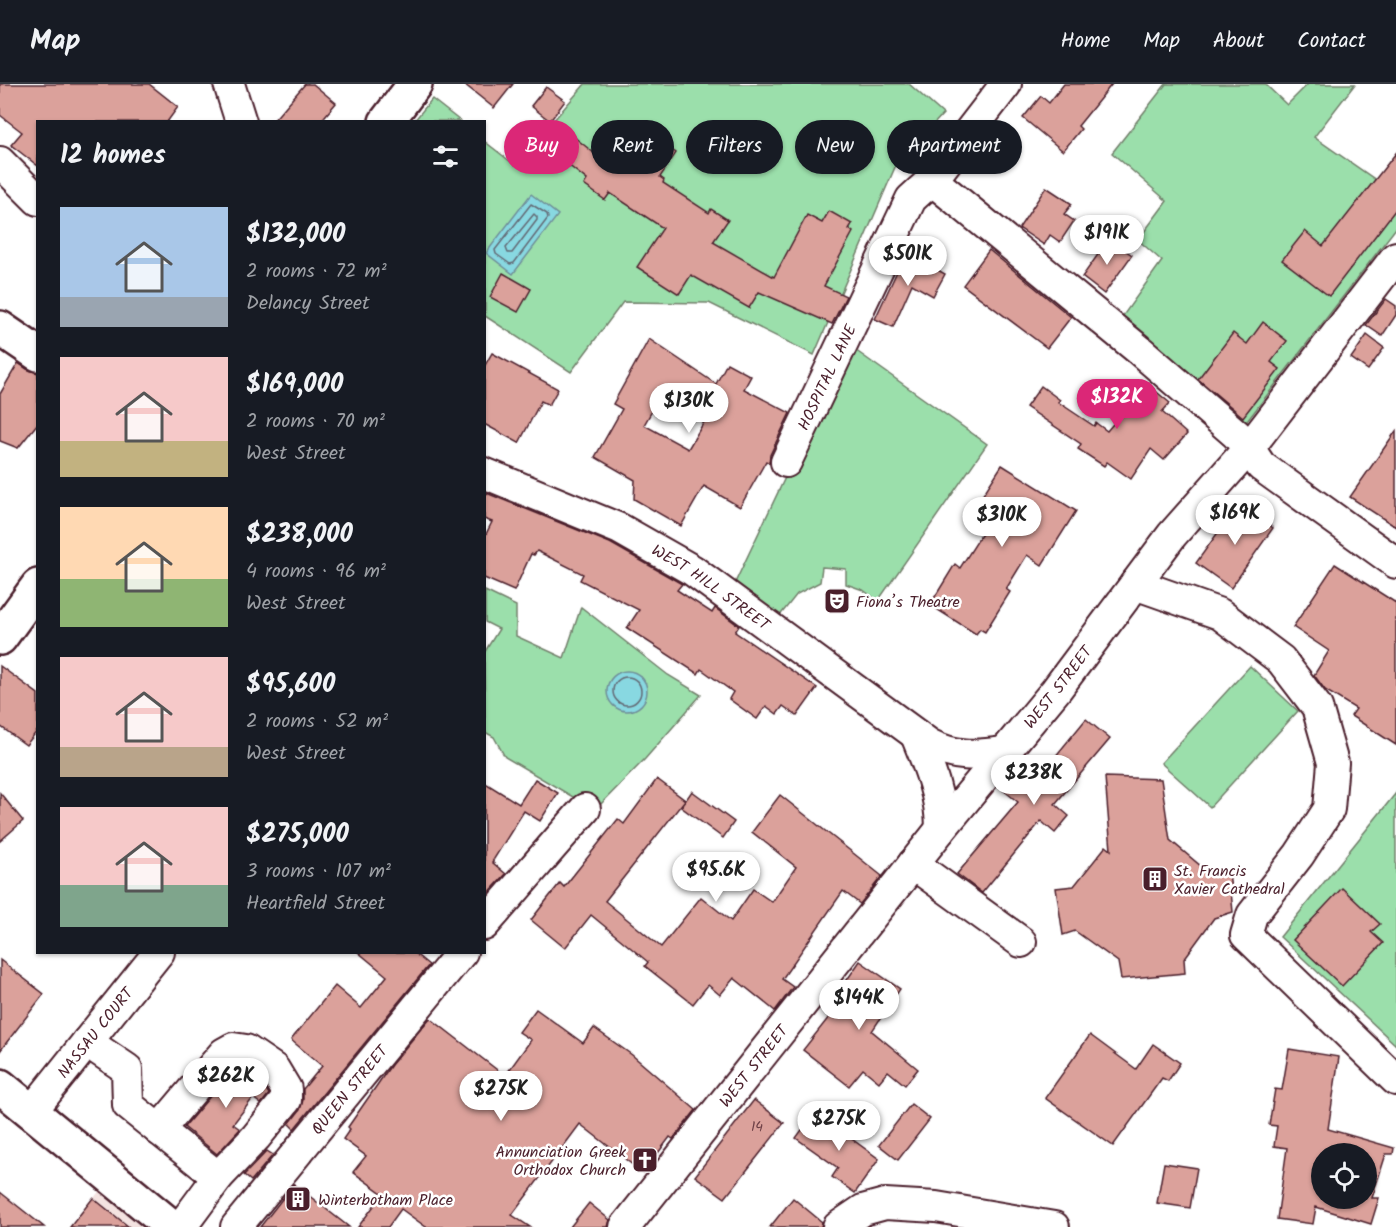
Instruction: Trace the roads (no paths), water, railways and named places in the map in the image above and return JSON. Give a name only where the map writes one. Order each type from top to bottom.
[{"type":"main road","points":[[388,120],[415,84]]},
{"type":"main road","points":[[0,328],[36,353]]},
{"type":"main road","points":[[0,638],[36,589]]},
{"type":"main road","points":[[0,1086],[172,1227]]},
{"type":"street","points":[[229,84],[240,120]]},
{"type":"street","name":"HOSPITAL LANE","points":[[786,462],[911,199],[932,180],[1006,84]]},
{"type":"street","points":[[0,162],[36,198]]},
{"type":"street","points":[[932,180],[1129,342],[1236,434],[1261,466],[1396,563]]},
{"type":"street","name":"WEST STREET","points":[[625,1227],[941,829],[1056,690],[1172,534],[1249,448],[1396,257]]},
{"type":"street","name":"WEST HILL STREET","points":[[486,473],[620,529],[692,570],[936,748],[964,756],[1003,753]]},
{"type":"street","points":[[1135,584],[1220,614],[1281,660],[1317,707],[1333,762],[1329,809],[1299,855],[1252,915],[1246,935],[1396,1080]]},
{"type":"street","points":[[916,735],[937,789],[941,810],[941,829]]},
{"type":"street","points":[[486,923],[585,808]]},
{"type":"street","points":[[913,864],[1021,942]]},
{"type":"street","name":"NASSAU COURT","points":[[31,1112],[157,954]]},
{"type":"street","name":"QUEEN STREET","points":[[236,1227],[460,954]]},
{"type":"street","points":[[87,1042],[127,1069],[128,1105],[218,1177]]},
{"type":"street","points":[[159,1130],[224,1053],[233,1048],[246,1050],[274,1069],[286,1089],[286,1100],[256,1137],[218,1177],[181,1227]]},
{"type":"street","points":[[838,1227],[863,1210],[885,1204],[936,1207],[1054,1227]]},
{"type":"water","points":[[531,194],[558,215],[513,274],[486,253]]},
{"type":"water","points":[[627,671],[635,672],[641,677],[646,683],[646,699],[641,705],[635,710],[627,711],[619,710],[613,705],[608,699],[607,691],[608,683],[613,677],[619,672]]},
{"type":"place","name":"Fiona’s Theatre","points":[[837,601]]},
{"type":"place","name":"St. Francis Xavier Cathedral","points":[[1155,879]]},
{"type":"place","name":"Annunciation Greek Orthodox Church","points":[[645,1160]]},
{"type":"place","name":"Winterbotham Place","points":[[298,1199]]}]
